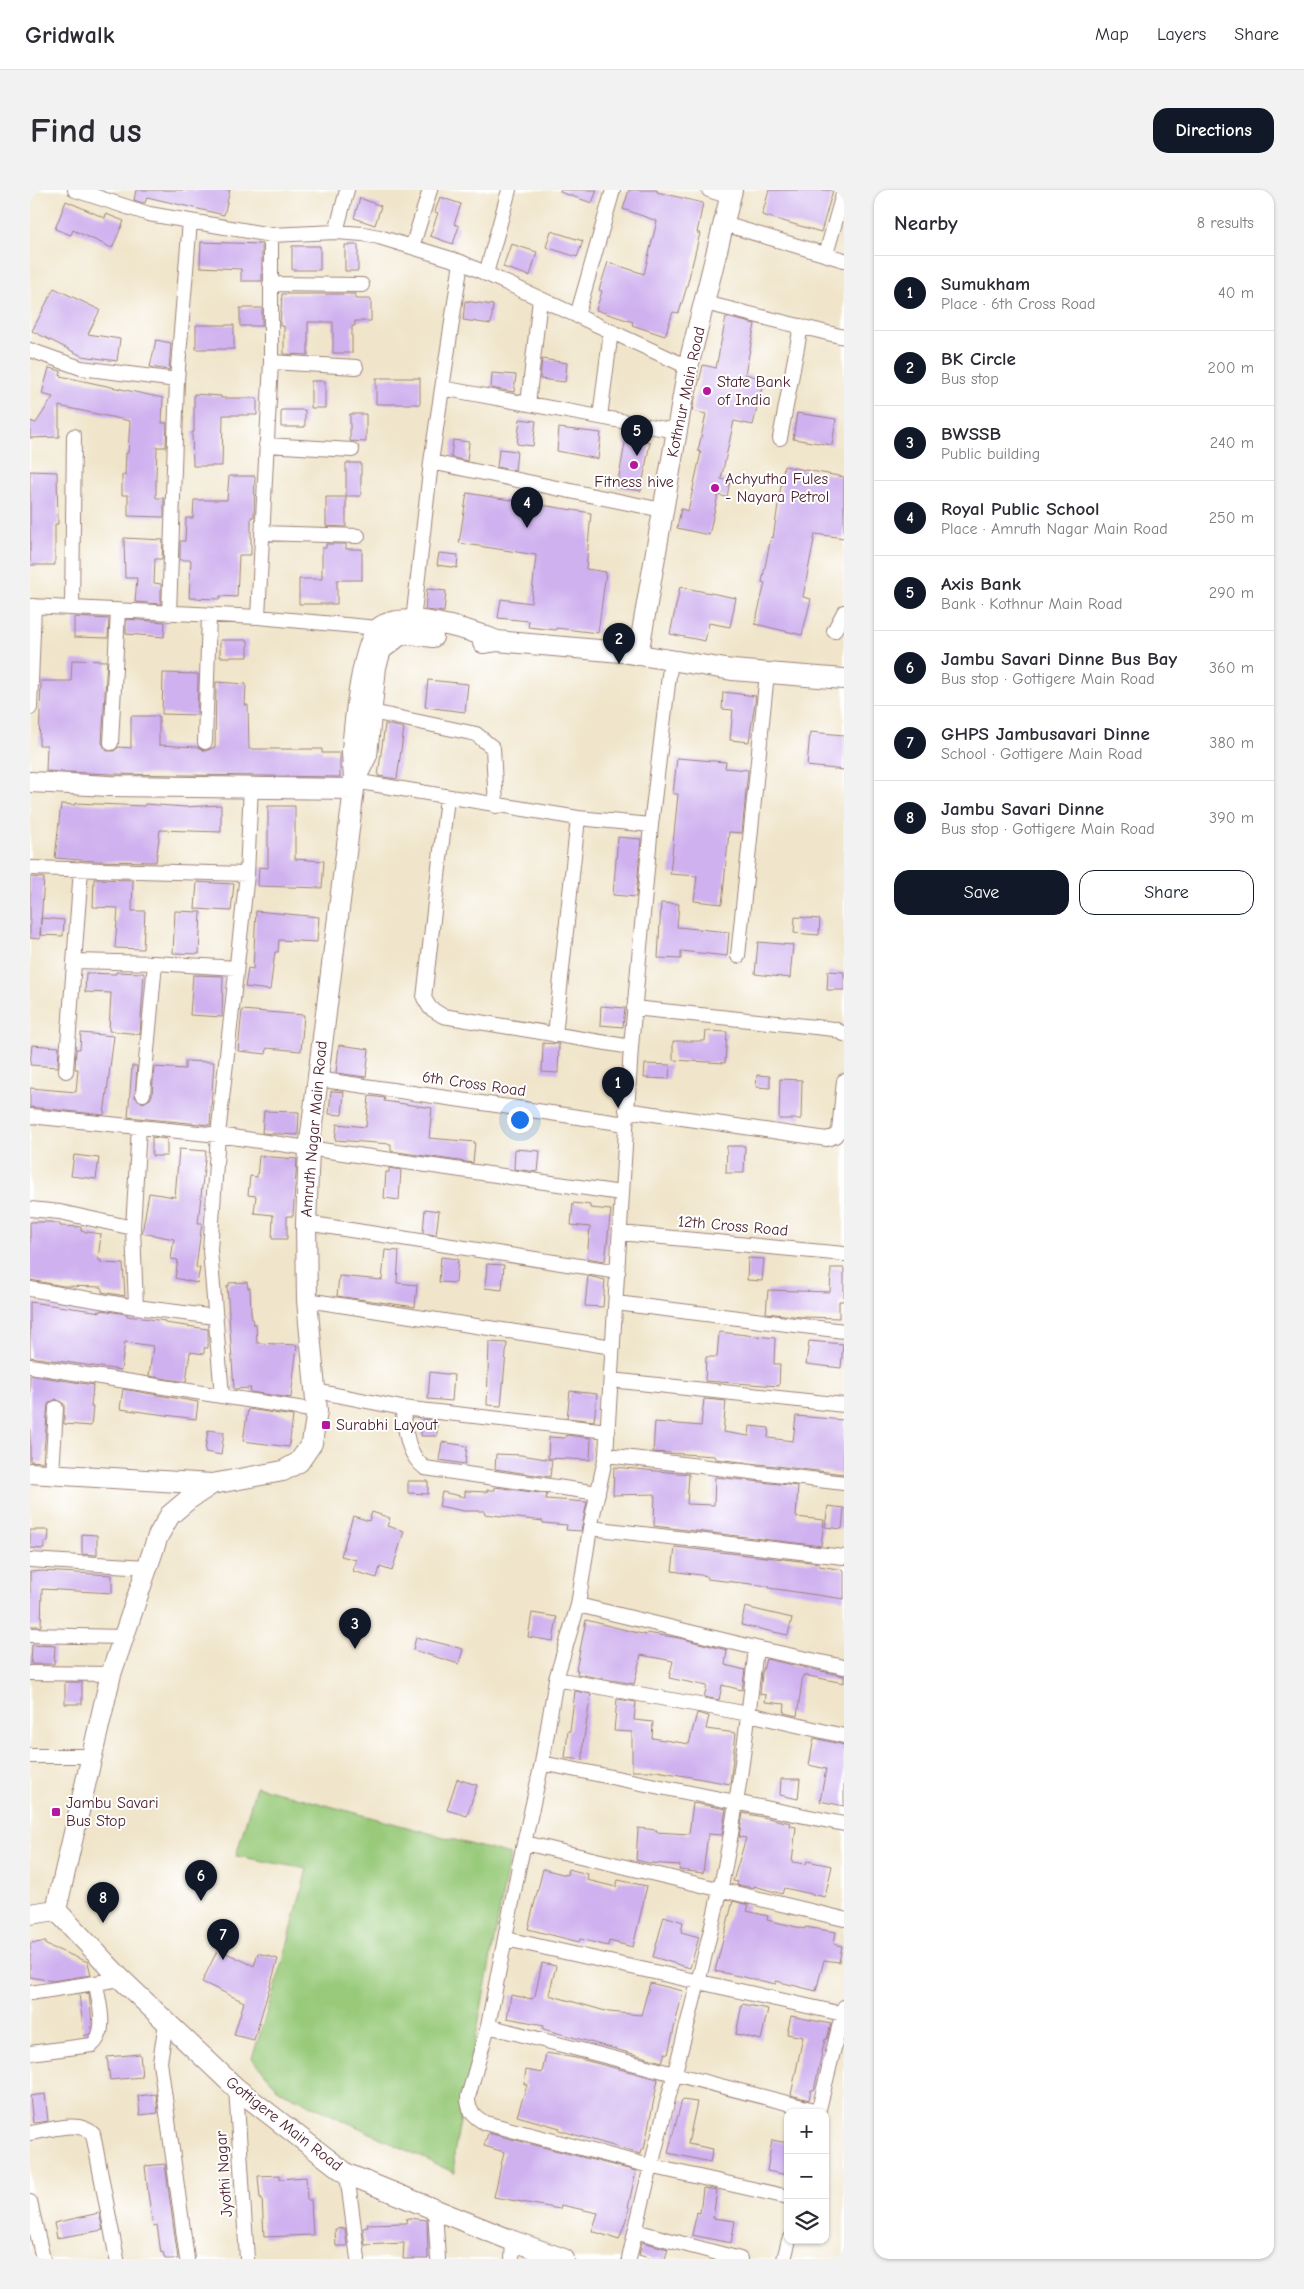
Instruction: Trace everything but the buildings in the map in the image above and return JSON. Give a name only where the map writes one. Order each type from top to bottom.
[{"type":"main road","name":"Kothnur Main Road","points":[[638,655],[688,368],[731,194]]},
{"type":"main road","name":"Amruth Nagar Main Road","points":[[56,1910],[111,1674],[158,1536],[170,1514],[212,1484],[283,1471],[299,1462],[312,1443],[317,1401],[307,1300],[306,1223],[309,1149],[354,785],[352,752],[368,646],[378,628],[398,620],[475,632],[497,641]]},
{"type":"main road","name":"Amruth Nagar Main Road","points":[[354,785],[367,755],[376,667],[381,650],[400,636],[412,634],[474,644],[497,641],[671,659],[732,670],[844,679]]},
{"type":"main road","points":[[30,782],[109,786],[354,785]]},
{"type":"main road","points":[[30,1473],[212,1484]]},
{"type":"main road","points":[[30,1914],[56,1910]]},
{"type":"main road","name":"Gottigere Main Road","points":[[56,1910],[121,1979],[236,2088],[347,2174],[435,2210],[512,2250],[564,2259]]},
{"type":"street","points":[[75,190],[95,193],[149,214],[271,235],[336,232],[363,234],[412,247],[461,262],[688,368]]},
{"type":"street","points":[[336,232],[347,190]]},
{"type":"street","points":[[412,247],[430,190]]},
{"type":"street","points":[[486,274],[509,190]]},
{"type":"street","points":[[577,316],[613,190]]},
{"type":"street","points":[[709,190],[731,194]]},
{"type":"street","points":[[826,254],[844,191]]},
{"type":"street","points":[[169,614],[176,380],[190,221]]},
{"type":"street","points":[[724,224],[844,260]]},
{"type":"street","points":[[258,617],[271,362],[271,235]]},
{"type":"street","points":[[413,621],[431,462],[461,262]]},
{"type":"street","points":[[270,284],[362,285]]},
{"type":"street","points":[[528,404],[540,299]]},
{"type":"street","points":[[705,303],[801,326],[843,333]]},
{"type":"street","points":[[780,438],[801,326]]},
{"type":"street","points":[[600,417],[611,332]]},
{"type":"street","points":[[30,350],[80,368],[176,380]]},
{"type":"street","points":[[271,362],[356,367]]},
{"type":"street","points":[[442,388],[676,431]]},
{"type":"street","points":[[72,608],[74,436]]},
{"type":"street","points":[[266,445],[352,450]]},
{"type":"street","points":[[431,462],[662,510]]},
{"type":"street","points":[[262,533],[358,536]]},
{"type":"street","points":[[30,708],[32,606],[258,617],[378,628]]},
{"type":"street","points":[[111,743],[118,611]]},
{"type":"street","points":[[834,631],[844,612]]},
{"type":"street","points":[[204,742],[209,615]]},
{"type":"street","points":[[671,659],[651,825],[634,1008],[606,1455],[590,1528],[578,1605],[556,1679],[542,1763],[506,1939],[488,2026],[468,2097],[468,2106],[472,2114],[485,2123],[650,2166],[784,2196]]},
{"type":"street","points":[[738,956],[767,673]]},
{"type":"street","points":[[372,712],[476,734],[493,748],[496,806]]},
{"type":"street","points":[[354,785],[578,818],[651,825]]},
{"type":"street","points":[[222,1396],[210,1250],[218,1135],[247,874],[251,786]]},
{"type":"street","points":[[446,798],[424,998],[430,1008],[443,1016],[631,1047]]},
{"type":"street","points":[[555,1035],[578,818]]},
{"type":"street","points":[[30,868],[247,874]]},
{"type":"street","points":[[66,1071],[76,961],[81,869]]},
{"type":"street","points":[[76,961],[236,968]]},
{"type":"street","points":[[143,1094],[155,963]]},
{"type":"street","points":[[634,1008],[834,1029],[844,1034]]},
{"type":"street","name":"6th Cross Road","points":[[318,1079],[626,1117],[827,1139],[835,1136],[839,1131],[844,1081]]},
{"type":"street","points":[[30,1116],[218,1135],[621,1193]]},
{"type":"street","points":[[136,1307],[133,1228],[139,1127]]},
{"type":"street","points":[[30,1209],[60,1212],[133,1228]]},
{"type":"street","points":[[306,1223],[618,1272]]},
{"type":"street","name":"12th Cross Road","points":[[620,1233],[844,1254]]},
{"type":"street","points":[[30,1289],[136,1307],[216,1317]]},
{"type":"street","points":[[307,1300],[613,1347]]},
{"type":"street","points":[[616,1303],[844,1331]]},
{"type":"street","points":[[30,1366],[222,1396],[402,1408],[608,1431]]},
{"type":"street","points":[[611,1380],[844,1405]]},
{"type":"street","points":[[52,1474],[56,1408]]},
{"type":"street","points":[[402,1408],[411,1453],[416,1462],[425,1468],[598,1493]]},
{"type":"street","points":[[606,1455],[844,1483]]},
{"type":"street","points":[[590,1528],[844,1557]]},
{"type":"street","points":[[30,1560],[147,1566]]},
{"type":"street","points":[[578,1605],[844,1667]]},
{"type":"street","points":[[30,1636],[124,1637]]},
{"type":"street","points":[[629,2259],[650,2166],[675,2074],[720,1890],[736,1802],[756,1648]]},
{"type":"street","points":[[30,1673],[111,1674]]},
{"type":"street","points":[[556,1679],[748,1714],[844,1736]]},
{"type":"street","points":[[30,1756],[93,1756]]},
{"type":"street","points":[[542,1763],[844,1824]]},
{"type":"street","points":[[525,1843],[844,1919]]},
{"type":"street","points":[[506,1939],[843,2010],[819,2109]]},
{"type":"street","points":[[30,1993],[121,1979]]},
{"type":"street","points":[[30,2054],[92,2045],[96,2042],[102,2029],[96,1983]]},
{"type":"street","points":[[166,2022],[160,2062],[187,2259]]},
{"type":"street","points":[[488,2026],[807,2109]]},
{"type":"street","name":"Jyothi Nagar","points":[[236,2088],[247,2259]]},
{"type":"street","points":[[30,2133],[75,2126],[83,2127],[93,2134],[117,2259]]},
{"type":"street","points":[[347,2174],[358,2259]]},
{"type":"street","points":[[30,2202],[43,2259]]},
{"type":"street","points":[[435,2210],[438,2259]]},
{"type":"street","points":[[635,2231],[740,2259]]},
{"type":"street","points":[[784,2259],[788,2244]]},
{"type":"green space","points":[[256,1786],[510,1855],[454,2154],[455,2173],[279,2090],[252,2058],[284,1958],[307,1869],[236,1856]]},
{"type":"place","name":"State Bank of India","points":[[707,391]]},
{"type":"place","name":"Axis Bank","points":[[637,456]]},
{"type":"place","name":"Fitness hive","points":[[634,465]]},
{"type":"place","name":"Achyutha Fules - Nayara Petrol","points":[[715,488]]},
{"type":"place","name":"Royal Public School","points":[[527,528]]},
{"type":"place","name":"BK Circle","points":[[619,664]]},
{"type":"place","name":"Sumukham","points":[[618,1108]]},
{"type":"place","name":"Surabhi Layout","points":[[326,1425]]},
{"type":"place","name":"BWSSB","points":[[355,1649]]},
{"type":"place","name":"Jambu Savari Bus Stop","points":[[56,1812]]},
{"type":"place","name":"Jambu Savari Dinne Bus Bay","points":[[201,1901]]},
{"type":"place","name":"Jambu Savari Dinne","points":[[103,1923]]},
{"type":"place","name":"GHPS Jambusavari Dinne","points":[[223,1960]]}]
